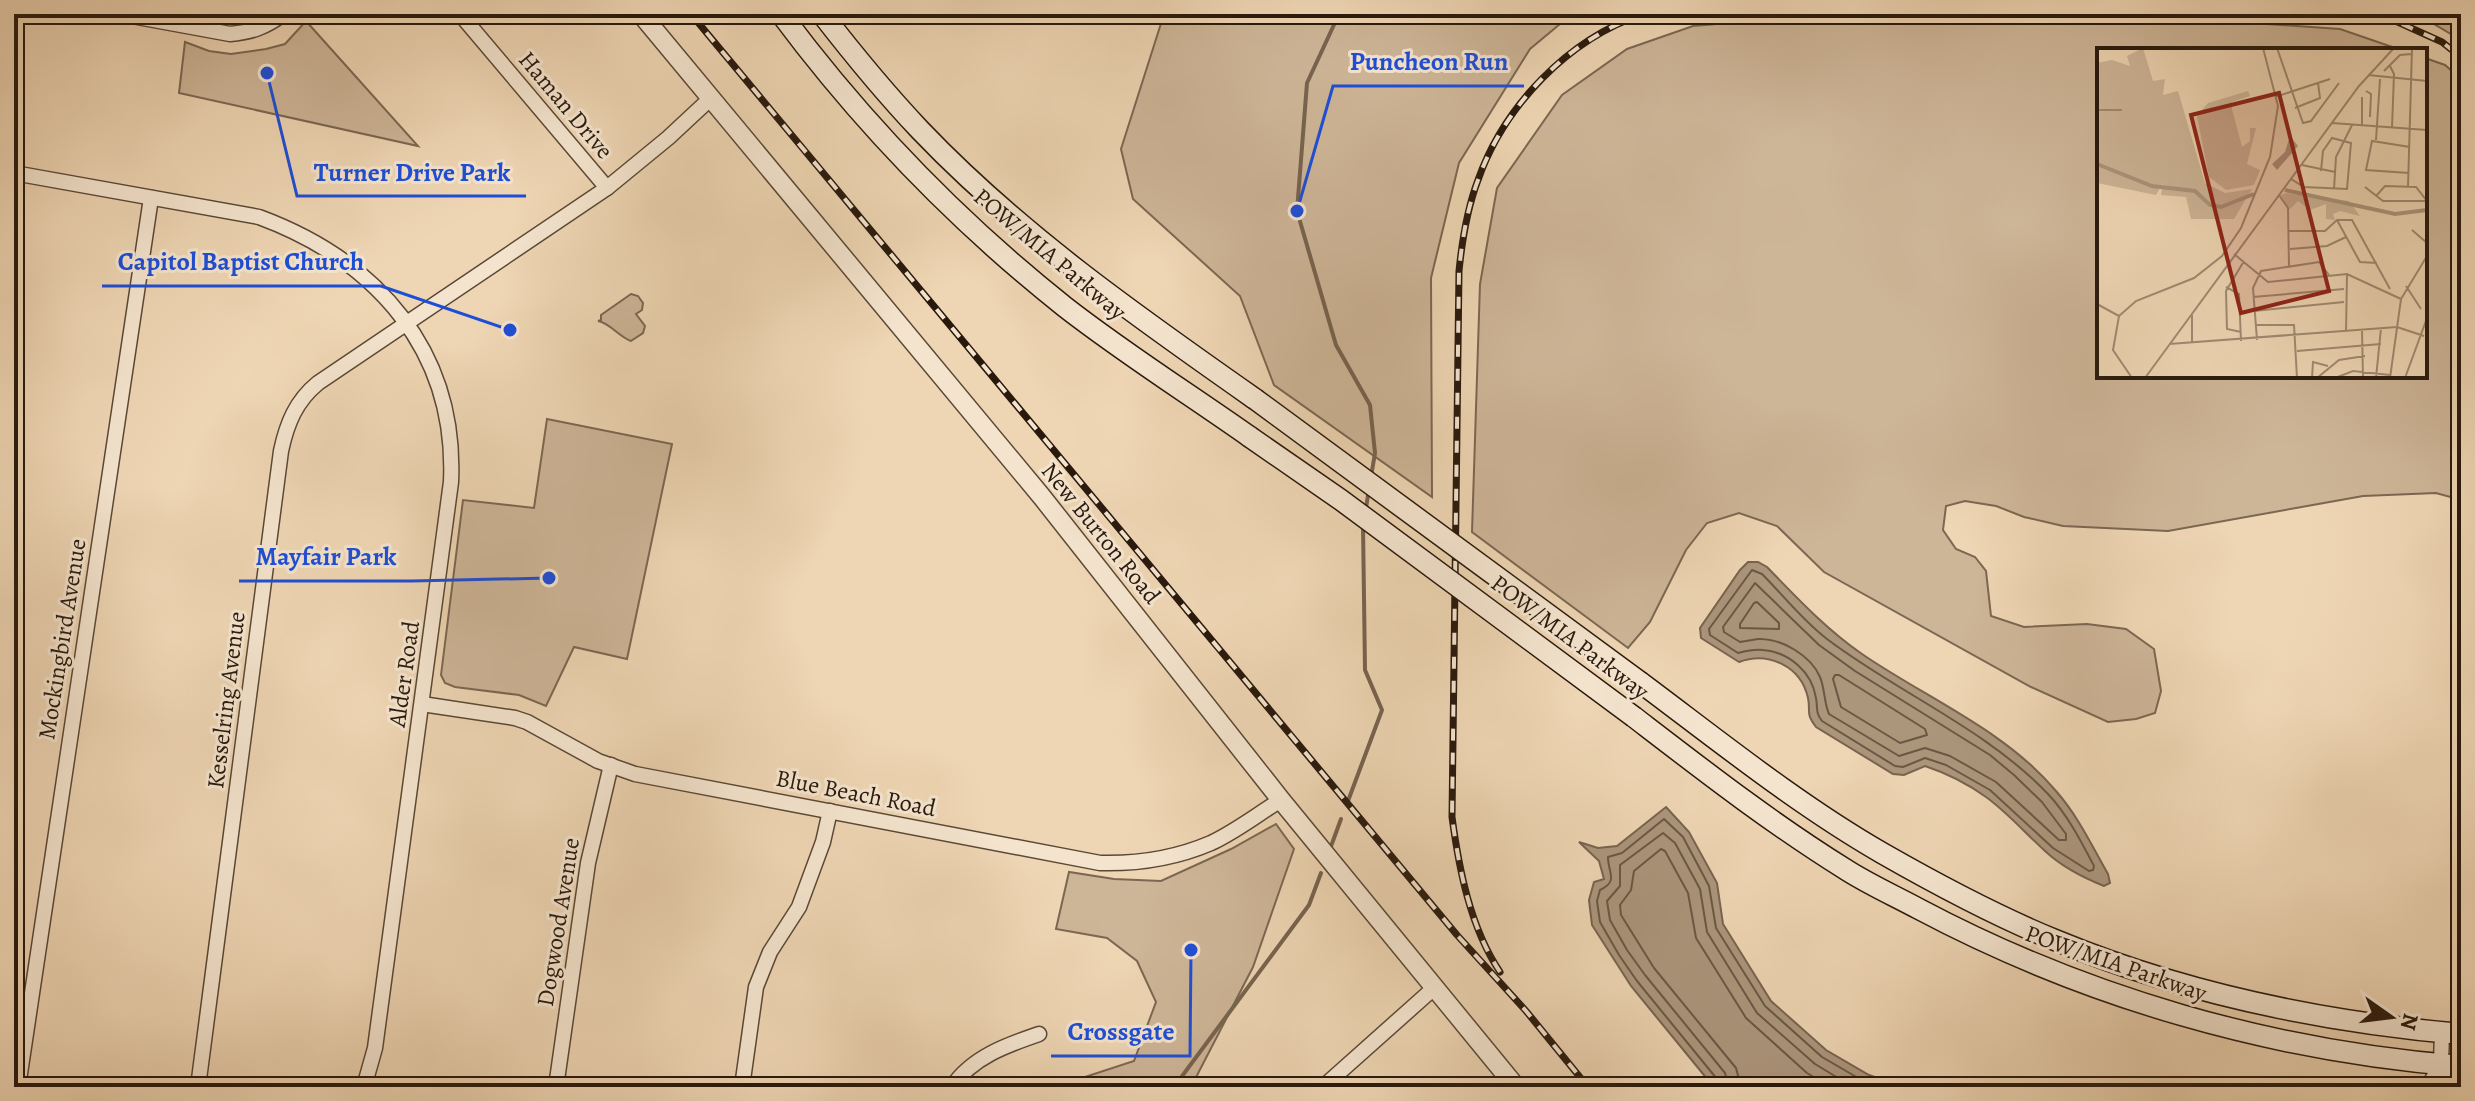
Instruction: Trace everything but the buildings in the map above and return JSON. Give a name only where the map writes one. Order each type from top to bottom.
[{"type":"main road","name":"POW/MIA Parkway","points":[[781,14],[871,127],[936,193],[1067,308],[1366,519],[1752,808],[1848,871],[2011,955],[2173,1013],[2244,1032],[2332,1050],[2451,1065]]},
{"type":"main road","name":"POW/MIA Parkway","points":[[822,14],[862,66],[921,131],[1026,228],[1106,293],[1492,571],[1804,803],[1882,853],[1972,901],[2056,940],[2151,974],[2249,1001],[2451,1033]]},
{"type":"street","points":[[121,14],[230,34],[266,26],[283,14]]},
{"type":"street","name":"Haman Drive","points":[[460,14],[607,188]]},
{"type":"street","name":"New Burton Road","points":[[641,14],[1042,497],[1281,800],[1516,1087]]},
{"type":"street","name":"Kesselring Avenue","points":[[198,1087],[281,451],[291,416],[308,391],[607,188],[711,98]]},
{"type":"street","name":"Alder Road","points":[[14,173],[259,217],[291,229],[342,258],[384,295],[433,368],[449,422],[453,451],[450,497],[375,1048],[364,1087]]},
{"type":"street","name":"Mockingbird Avenue","points":[[18,1087],[151,198]]},
{"type":"street","name":"Blue Beach Road","points":[[422,704],[515,718],[635,774],[1100,863],[1142,862],[1213,842],[1281,800]]},
{"type":"street","name":"Dogwood Avenue","points":[[556,1087],[588,863],[611,765]]},
{"type":"street","points":[[742,1087],[756,987],[770,952],[799,907],[823,842],[830,811]]},
{"type":"street","points":[[1323,1087],[1434,988]]},
{"type":"street","points":[[2449,1087],[2451,1033]]},
{"type":"street","points":[[952,1087],[959,1077],[996,1049],[1039,1034]]},
{"type":"street","points":[[2428,1087],[2451,1065]]},
{"type":"shaded area","points":[[1164,14],[1572,14],[1530,49],[1459,163],[1431,278],[1432,497],[1274,385],[1240,296],[1133,199],[1121,149]]},
{"type":"shaded area","points":[[2417,14],[2461,14],[2461,40]]},
{"type":"shaded area","points":[[1789,18],[2180,18],[2340,29],[2395,48],[2097,48],[2097,378],[2427,378],[2427,59],[2445,65],[2461,79],[2461,500],[2436,493],[2363,496],[2168,531],[2063,526],[2024,517],[1996,506],[1965,501],[1946,506],[1943,530],[1956,549],[1975,557],[1986,571],[1991,616],[2024,627],[2087,624],[2126,629],[2154,649],[2161,691],[2155,713],[2136,719],[2108,722],[2031,687],[1824,572],[1777,526],[1739,513],[1707,523],[1686,550],[1650,622],[1628,648],[1472,532],[1480,284],[1497,188],[1562,95],[1627,49],[1693,26]]},
{"type":"shaded area","points":[[306,21],[418,146],[179,93],[185,42],[209,51],[231,54],[266,49],[285,44]]},
{"type":"shaded area","points":[[631,294],[638,296],[643,303],[642,310],[636,314],[645,326],[643,333],[631,341],[598,321],[601,315]]},
{"type":"shaded area","points":[[547,419],[672,444],[627,659],[574,647],[546,706],[519,695],[455,687],[445,683],[441,675],[463,500],[534,508]]},
{"type":"shaded area","points":[[1276,824],[1294,849],[1253,967],[1191,1087],[1038,1087],[1085,1077],[1134,1061],[1156,1002],[1137,961],[1107,938],[1056,929],[1069,872],[1114,879],[1161,881],[1231,849]]},
{"type":"water","points":[[1748,562],[1758,562],[1767,567],[1824,624],[1862,654],[1989,732],[2036,769],[2078,821],[2110,883],[2104,886],[2058,862],[1994,803],[1949,775],[1925,766],[1904,775],[1893,774],[1816,727],[1809,715],[1804,687],[1798,677],[1782,664],[1761,658],[1739,662],[1701,638],[1700,628]]},
{"type":"water","points":[[1666,807],[1689,832],[1717,883],[1723,924],[1771,1001],[1826,1050],[1869,1075],[1903,1087],[1714,1087],[1708,1080],[1631,986],[1592,925],[1589,900],[1594,882],[1604,879],[1599,861],[1579,842],[1598,848],[1617,846]]},
{"type":"waterway","points":[[1339,14],[1307,83],[1297,211],[1336,345],[1370,405],[1375,453],[1371,477]]},
{"type":"waterway","points":[[1366,508],[1369,489]]},
{"type":"waterway","points":[[1348,801],[1382,710],[1365,670],[1363,525]]},
{"type":"waterway","points":[[1330,849],[1341,819]]},
{"type":"waterway","points":[[1174,1087],[1309,905],[1321,873]]},
{"type":"railway","points":[[691,14],[1457,935],[1526,1011],[1588,1087]]},
{"type":"railway","points":[[1500,972],[1473,917],[1462,877],[1452,817],[1459,271],[1462,248],[1468,214],[1489,153],[1522,102],[1542,79],[1589,40],[1643,14]]},
{"type":"railway","points":[[2380,14],[2442,42],[2461,57]]},
{"type":"place","name":"Turner Drive Park","points":[[267,73]]},
{"type":"place","name":"Puncheon Run","points":[[1297,211]]},
{"type":"place","name":"Capitol Baptist Church","points":[[510,330]]},
{"type":"place","name":"Mayfair Park","points":[[549,578]]},
{"type":"place","name":"Crossgate","points":[[1191,950]]}]
